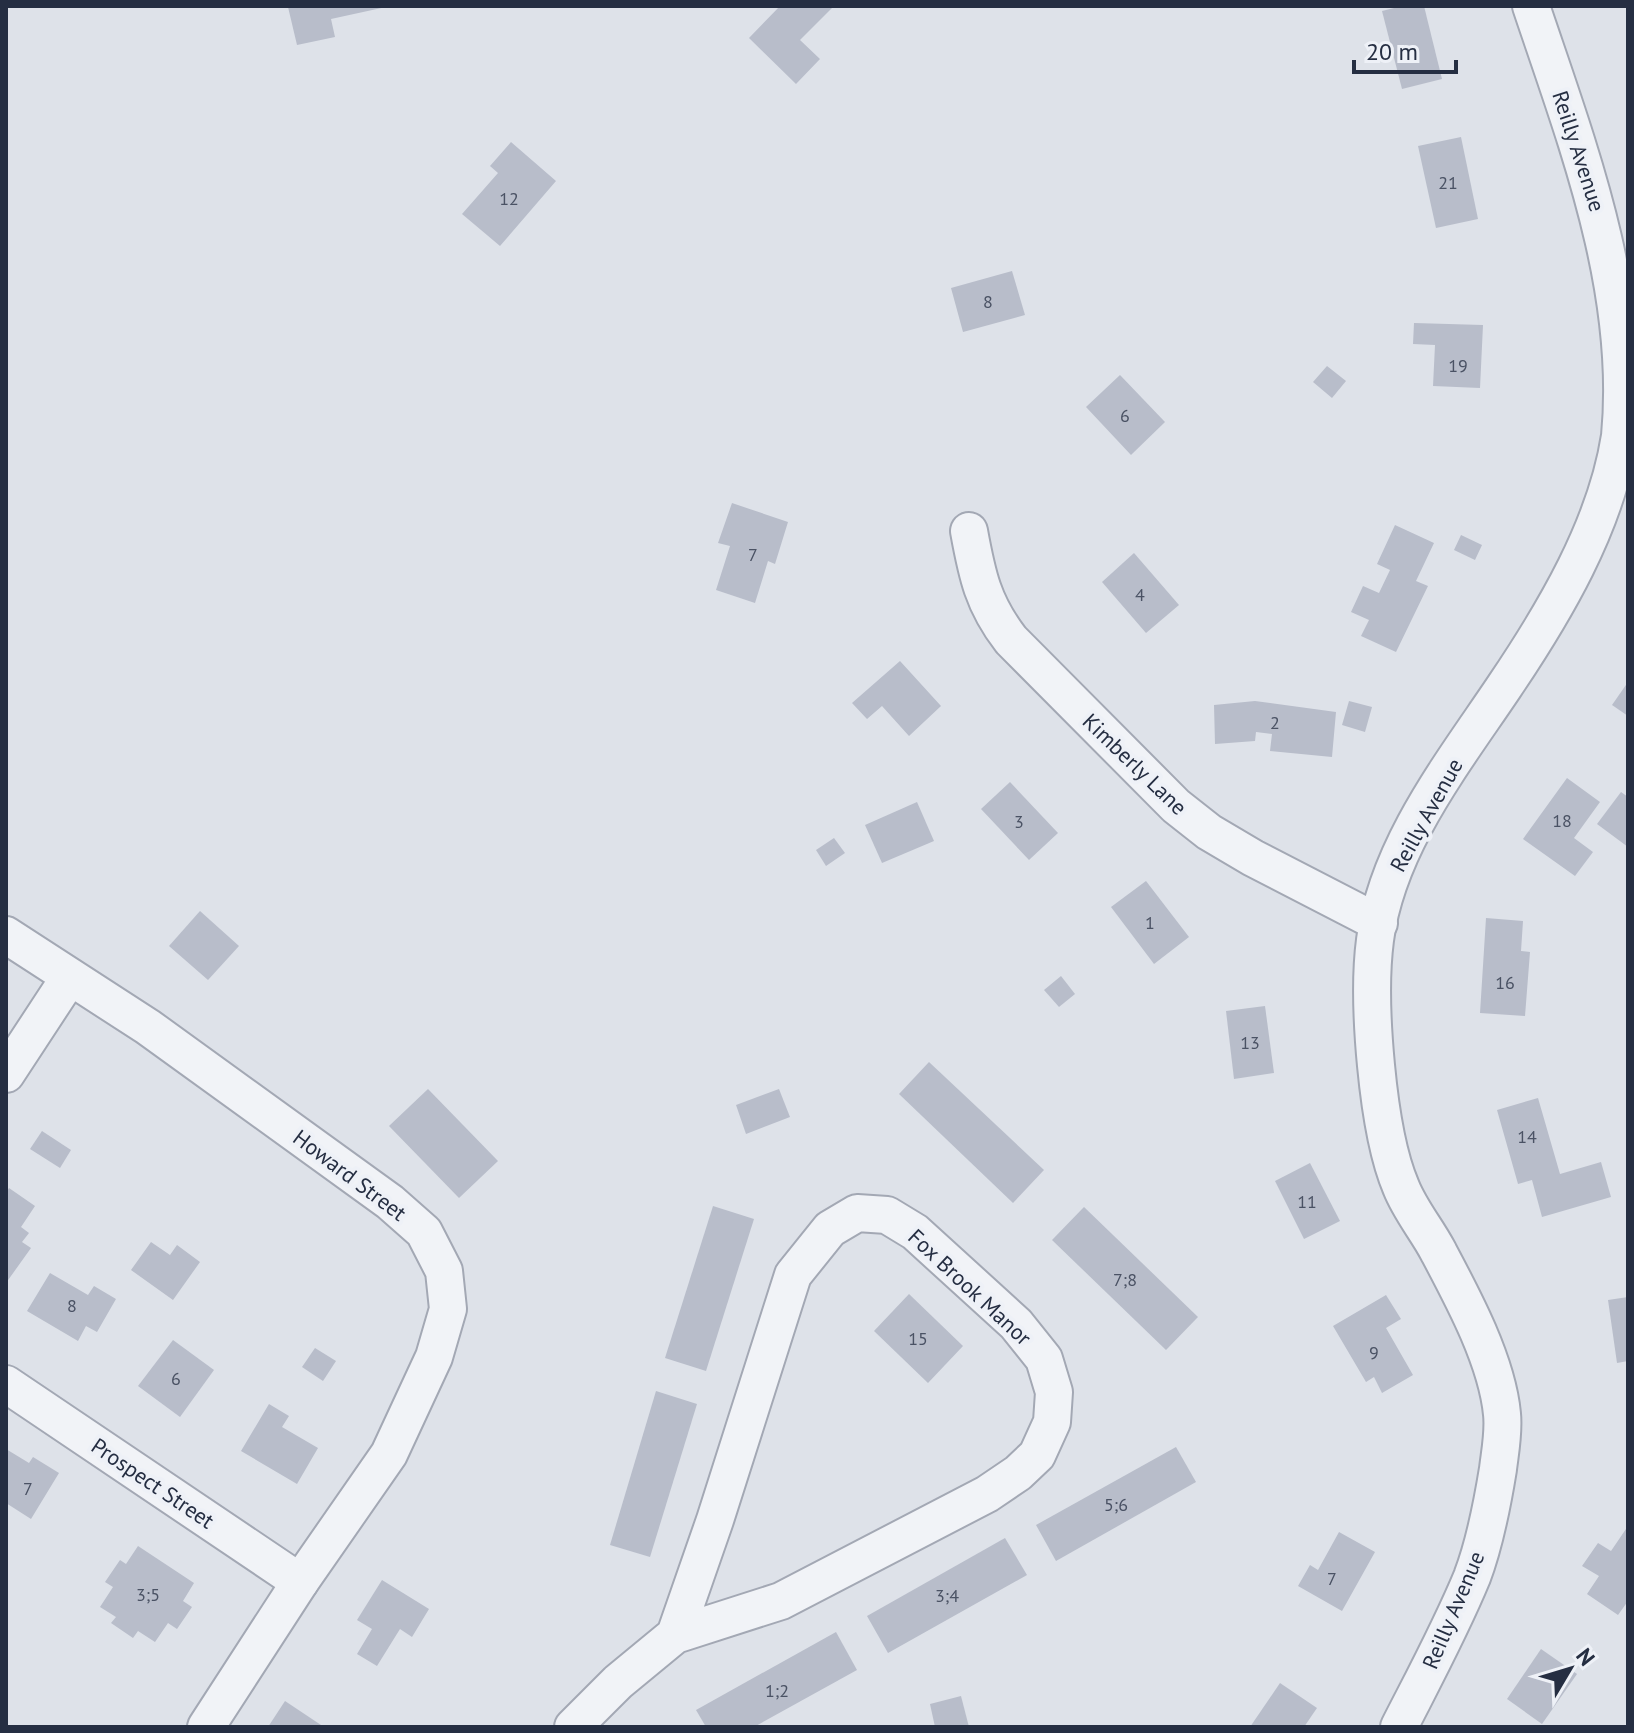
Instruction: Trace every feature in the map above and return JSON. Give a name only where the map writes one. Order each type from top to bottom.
[{"type":"street","name":"Reilly Avenue","points":[[1399,1727],[1472,1576],[1491,1514],[1503,1418],[1496,1381],[1474,1326],[1438,1251],[1401,1188],[1386,1129],[1372,999],[1375,938],[1392,872],[1427,806],[1568,585],[1603,501],[1620,439],[1625,379],[1621,316],[1610,247],[1531,6]]},
{"type":"street","name":"Kimberly Lane","points":[[969,531],[984,597],[996,621],[1011,640],[1176,806],[1209,832],[1253,858],[1379,923]]},
{"type":"street","name":"Howard Street","points":[[6,935],[148,1027],[390,1202],[424,1232],[444,1271],[448,1309],[434,1357],[389,1454],[300,1582],[206,1727]]},
{"type":"street","points":[[6,1074],[69,978]]},
{"type":"street","name":"Fox Brook Manor","points":[[573,1727],[618,1682],[675,1635],[781,1601],[987,1494],[1018,1473],[1037,1455],[1052,1422],[1054,1392],[1044,1359],[1016,1324],[927,1242],[887,1215],[857,1213],[830,1229],[793,1275],[675,1635]]},
{"type":"street","name":"Prospect Street","points":[[6,1384],[300,1582]]},
{"type":"building","points":[[780,6],[834,6],[800,40],[820,59],[796,84],[749,38]]},
{"type":"building","points":[[1402,6],[1424,6],[1442,79],[1402,89],[1382,11]]},
{"type":"building","points":[[288,7],[386,7],[331,19],[335,37],[297,45]]},
{"type":"building","points":[[1461,137],[1478,219],[1436,228],[1418,146]]},
{"type":"building","points":[[511,142],[556,181],[500,246],[462,214],[498,173],[490,166]]},
{"type":"building","points":[[1012,271],[1025,315],[963,332],[951,288]]},
{"type":"building","points":[[1414,323],[1483,325],[1480,388],[1433,386],[1435,345],[1413,344]]},
{"type":"building","points":[[1327,366],[1346,381],[1332,398],[1313,382]]},
{"type":"building","points":[[1120,375],[1165,422],[1131,455],[1086,407]]},
{"type":"building","points":[[732,503],[788,522],[775,564],[768,561],[755,603],[716,590],[730,546],[718,543]]},
{"type":"building","points":[[1395,525],[1434,543],[1416,581],[1428,586],[1396,652],[1361,636],[1369,620],[1351,612],[1363,586],[1379,593],[1390,570],[1377,564]]},
{"type":"building","points":[[1461,535],[1482,545],[1475,560],[1454,550]]},
{"type":"building","points":[[1134,553],[1179,605],[1146,633],[1102,582]]},
{"type":"building","points":[[900,661],[941,706],[909,736],[882,706],[867,719],[852,703]]},
{"type":"building","points":[[1628,682],[1628,716],[1612,705]]},
{"type":"building","points":[[1255,701],[1336,712],[1332,757],[1270,751],[1272,734],[1256,732],[1255,741],[1215,744],[1214,705]]},
{"type":"building","points":[[1349,701],[1372,707],[1365,732],[1342,725]]},
{"type":"building","points":[[1567,778],[1600,802],[1574,838],[1593,852],[1575,876],[1523,839]]},
{"type":"building","points":[[1010,782],[1058,833],[1029,860],[981,809]]},
{"type":"building","points":[[1621,792],[1628,797],[1628,847],[1597,824]]},
{"type":"building","points":[[917,802],[934,841],[882,863],[865,825]]},
{"type":"building","points":[[834,838],[845,853],[826,866],[816,850]]},
{"type":"building","points":[[1146,881],[1189,937],[1154,964],[1111,907]]},
{"type":"building","points":[[200,911],[239,946],[208,980],[169,946]]},
{"type":"building","points":[[1486,918],[1523,921],[1521,951],[1530,952],[1525,1016],[1480,1013]]},
{"type":"building","points":[[1061,976],[1075,994],[1059,1007],[1044,990]]},
{"type":"building","points":[[1265,1006],[1274,1073],[1234,1079],[1226,1011]]},
{"type":"building","points":[[929,1062],[1044,1170],[1013,1203],[899,1094]]},
{"type":"building","points":[[428,1089],[498,1161],[459,1198],[389,1126]]},
{"type":"building","points":[[779,1089],[790,1117],[746,1134],[736,1105]]},
{"type":"building","points":[[1538,1098],[1560,1174],[1601,1162],[1611,1197],[1542,1217],[1532,1180],[1518,1184],[1497,1110]]},
{"type":"building","points":[[42,1131],[71,1150],[60,1168],[30,1149]]},
{"type":"building","points":[[1310,1163],[1340,1221],[1304,1239],[1275,1181]]},
{"type":"building","points":[[9,1188],[35,1206],[21,1227],[29,1233],[22,1242],[31,1248],[6,1283],[6,1193]]},
{"type":"building","points":[[713,1206],[754,1219],[706,1371],[665,1358]]},
{"type":"building","points":[[1084,1207],[1198,1317],[1166,1350],[1052,1240]]},
{"type":"building","points":[[151,1242],[170,1255],[177,1245],[200,1262],[173,1300],[131,1270]]},
{"type":"building","points":[[50,1273],[88,1295],[94,1286],[116,1299],[97,1332],[86,1326],[78,1341],[27,1311]]},
{"type":"building","points":[[909,1294],[963,1346],[928,1383],[874,1331]]},
{"type":"building","points":[[1386,1295],[1401,1319],[1386,1328],[1413,1375],[1382,1393],[1374,1377],[1366,1382],[1333,1326]]},
{"type":"building","points":[[1628,1297],[1628,1361],[1617,1363],[1608,1300]]},
{"type":"building","points":[[173,1340],[214,1370],[180,1417],[138,1386]]},
{"type":"building","points":[[315,1348],[336,1361],[323,1381],[302,1367]]},
{"type":"building","points":[[656,1391],[697,1404],[650,1557],[610,1545]]},
{"type":"building","points":[[269,1404],[289,1416],[282,1427],[318,1448],[297,1484],[241,1451]]},
{"type":"building","points":[[1176,1447],[1196,1482],[1056,1561],[1036,1525]]},
{"type":"building","points":[[6,1449],[29,1463],[33,1457],[59,1473],[31,1519],[6,1503]]},
{"type":"building","points":[[1628,1526],[1628,1601],[1618,1615],[1587,1594],[1599,1576],[1582,1566],[1598,1543],[1611,1551]]},
{"type":"building","points":[[1339,1532],[1375,1552],[1342,1611],[1298,1586],[1310,1565],[1318,1570]]},
{"type":"building","points":[[1005,1538],[1027,1575],[888,1653],[867,1616]]},
{"type":"building","points":[[138,1546],[194,1583],[183,1601],[192,1607],[177,1629],[168,1623],[155,1642],[138,1631],[133,1638],[111,1623],[116,1617],[100,1607],[113,1587],[105,1582],[120,1560],[126,1564]]},
{"type":"building","points":[[382,1580],[429,1609],[412,1637],[400,1629],[377,1666],[357,1654],[372,1629],[357,1620]]},
{"type":"building","points":[[836,1632],[857,1670],[754,1727],[706,1727],[696,1710]]},
{"type":"building","points":[[1541,1649],[1577,1674],[1542,1724],[1507,1699]]},
{"type":"building","points":[[1280,1683],[1317,1708],[1304,1727],[1250,1727]]},
{"type":"building","points":[[961,1696],[969,1727],[935,1727],[930,1704]]},
{"type":"building","points":[[285,1701],[324,1727],[268,1727]]}]
